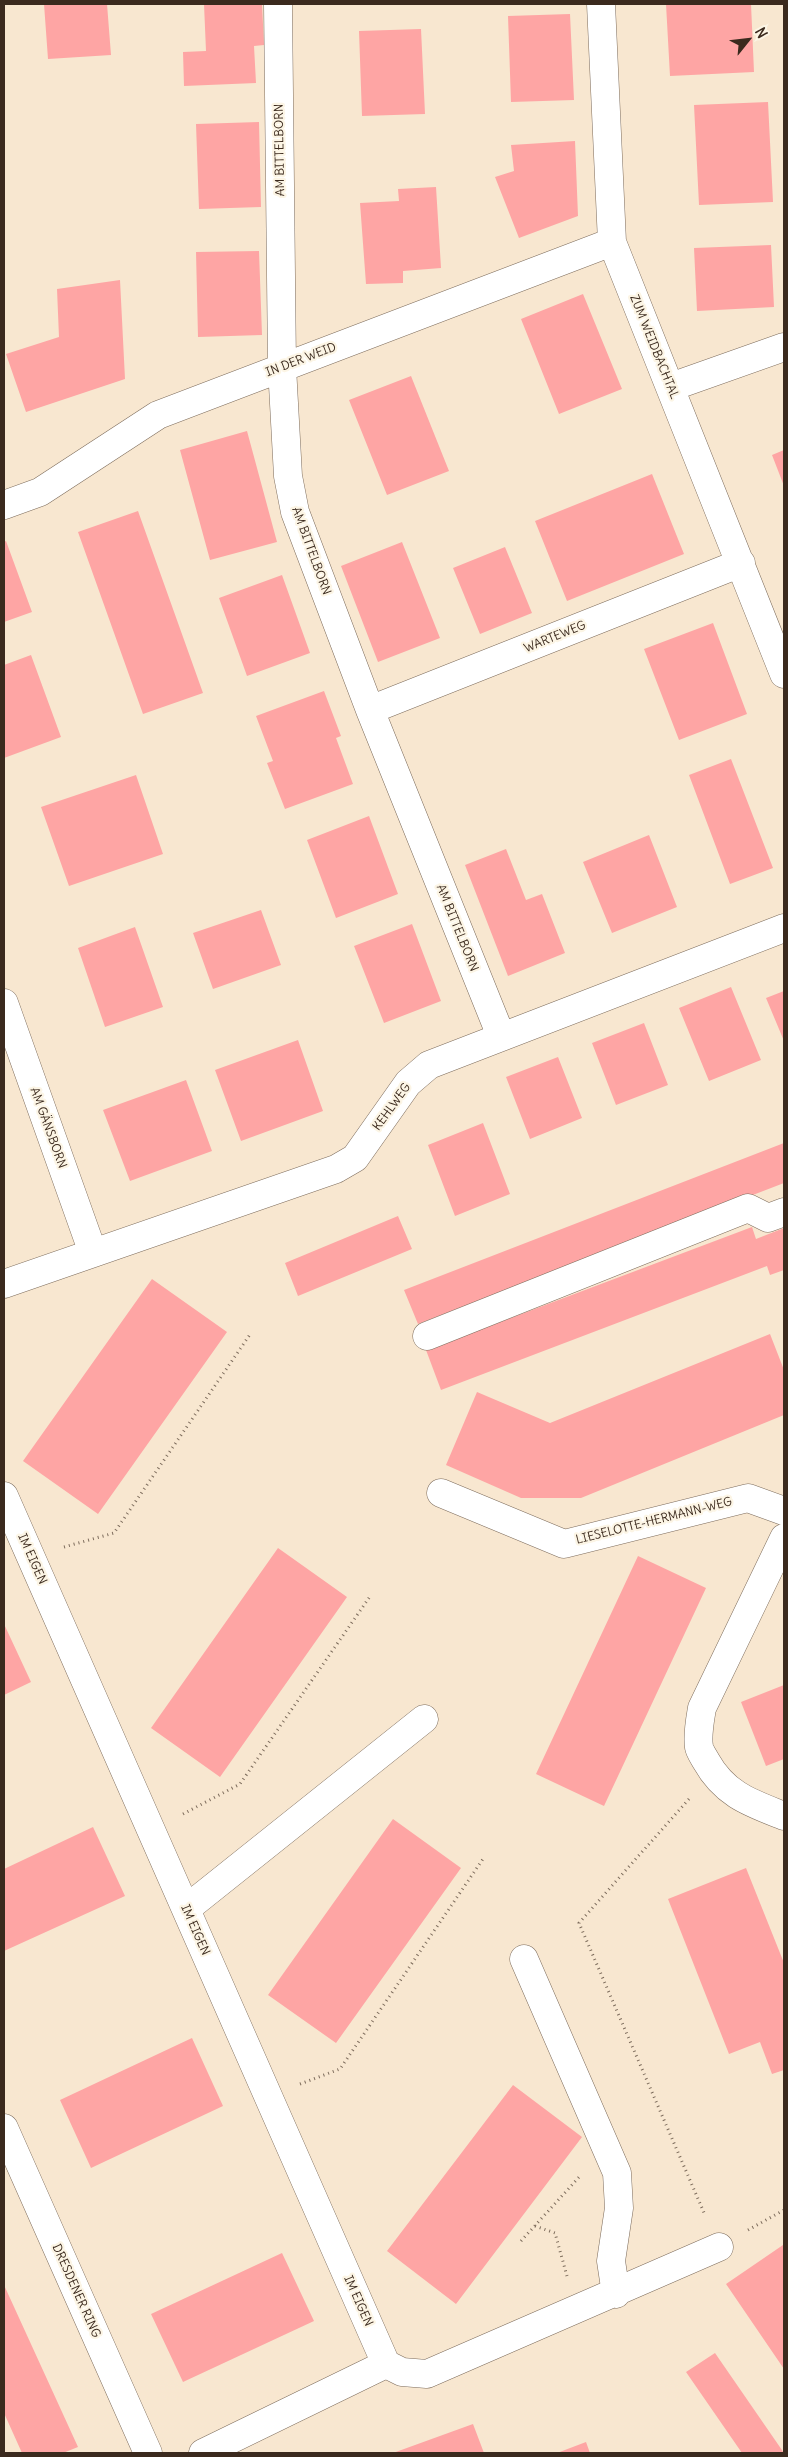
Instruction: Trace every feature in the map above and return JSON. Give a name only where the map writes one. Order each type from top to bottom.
[{"type":"street","name":"AM BITTELBORN","points":[[278,4],[282,367],[288,476],[295,512],[370,710],[501,1036]]},
{"type":"street","name":"ZUM WEIDBACHTAL","points":[[601,4],[612,242],[741,563],[774,615],[784,674]]},
{"type":"street","name":"IN DER WEID","points":[[4,505],[40,492],[158,415],[612,242]]},
{"type":"street","points":[[670,387],[784,347]]},
{"type":"street","name":"WARTEWEG","points":[[370,710],[741,563]]},
{"type":"street","name":"KEHLWEG","points":[[4,1284],[336,1170],[355,1158],[408,1082],[429,1066],[501,1036],[784,928]]},
{"type":"street","name":"AM GÄNSBORN","points":[[4,1003],[93,1253]]},
{"type":"street","points":[[427,1336],[748,1208],[768,1218],[784,1212]]},
{"type":"street","name":"LIESELOTTE-HERMANN-WEG","points":[[441,1493],[564,1544],[748,1498],[784,1511]]},
{"type":"street","name":"IM EIGEN","points":[[4,1496],[386,2364]]},
{"type":"street","points":[[784,1538],[702,1708],[699,1748],[713,1773],[742,1800],[784,1816]]},
{"type":"street","points":[[186,1909],[424,1719]]},
{"type":"street","points":[[524,1959],[617,2173],[619,2208],[611,2261],[616,2294]]},
{"type":"street","name":"DRESDENER RING","points":[[4,2128],[148,2453]]},
{"type":"street","points":[[203,2453],[386,2364],[402,2372],[427,2374],[577,2311],[719,2247]]},
{"type":"path","points":[[30,1556],[114,1533],[251,1333]]},
{"type":"path","points":[[151,1831],[240,1784],[371,1595]]},
{"type":"path","points":[[713,1773],[579,1923],[719,2247],[784,2210]]},
{"type":"path","points":[[268,2097],[340,2069],[484,1859]]},
{"type":"path","points":[[521,2241],[606,2146]]},
{"type":"path","points":[[535,2226],[555,2233],[577,2311]]},
{"type":"building","points":[[44,4],[107,4],[111,55],[48,59]]},
{"type":"building","points":[[204,4],[262,4],[264,45],[254,46],[256,83],[184,86],[183,52],[206,51]]},
{"type":"building","points":[[666,4],[751,4],[754,72],[670,76]]},
{"type":"building","points":[[570,14],[574,100],[511,102],[508,16]]},
{"type":"building","points":[[421,29],[425,114],[362,116],[359,31]]},
{"type":"building","points":[[768,102],[773,202],[699,205],[694,105]]},
{"type":"building","points":[[259,122],[261,207],[199,209],[196,124]]},
{"type":"building","points":[[575,141],[578,216],[519,238],[495,177],[514,171],[511,145]]},
{"type":"building","points":[[436,187],[441,268],[403,271],[403,283],[366,284],[360,203],[399,201],[398,189]]},
{"type":"building","points":[[771,245],[774,307],[697,311],[694,248]]},
{"type":"building","points":[[259,251],[262,335],[198,337],[196,252]]},
{"type":"building","points":[[120,280],[125,379],[26,412],[6,354],[59,337],[57,289]]},
{"type":"building","points":[[583,294],[622,389],[559,414],[521,319]]},
{"type":"building","points":[[411,376],[449,471],[387,495],[349,400]]},
{"type":"building","points":[[247,431],[277,542],[210,560],[180,450]]},
{"type":"building","points":[[784,450],[784,486],[772,455]]},
{"type":"building","points":[[652,474],[684,554],[567,601],[535,521]]},
{"type":"building","points":[[138,511],[203,693],[143,714],[78,532]]},
{"type":"building","points":[[6,541],[32,612],[4,622],[4,542]]},
{"type":"building","points":[[402,542],[440,638],[378,662],[341,566]]},
{"type":"building","points":[[505,547],[532,613],[480,634],[453,568]]},
{"type":"building","points":[[282,575],[310,653],[247,676],[219,598]]},
{"type":"building","points":[[713,623],[747,714],[679,740],[644,649]]},
{"type":"building","points":[[31,655],[61,737],[4,758],[4,665]]},
{"type":"building","points":[[324,691],[341,736],[336,738],[353,784],[285,809],[267,763],[273,761],[256,716]]},
{"type":"building","points":[[731,759],[773,868],[730,884],[689,775]]},
{"type":"building","points":[[136,775],[163,854],[69,886],[41,807]]},
{"type":"building","points":[[369,816],[398,894],[336,918],[307,840]]},
{"type":"building","points":[[649,835],[677,907],[612,933],[583,862]]},
{"type":"building","points":[[506,849],[526,900],[542,894],[565,953],[508,976],[465,865]]},
{"type":"building","points":[[261,910],[281,965],[213,989],[193,933]]},
{"type":"building","points":[[412,924],[441,1001],[384,1023],[354,946]]},
{"type":"building","points":[[135,927],[163,1007],[105,1027],[78,948]]},
{"type":"building","points":[[731,987],[761,1060],[709,1081],[679,1008]]},
{"type":"building","points":[[784,991],[784,1041],[766,998]]},
{"type":"building","points":[[644,1023],[668,1085],[616,1105],[592,1043]]},
{"type":"building","points":[[298,1040],[323,1111],[241,1141],[215,1070]]},
{"type":"building","points":[[558,1057],[582,1118],[530,1139],[506,1077]]},
{"type":"building","points":[[186,1080],[212,1151],[130,1181],[103,1110]]},
{"type":"building","points":[[483,1123],[510,1194],[455,1216],[428,1145]]},
{"type":"building","points":[[784,1143],[784,1183],[418,1324],[404,1290]]},
{"type":"building","points":[[398,1216],[412,1249],[298,1296],[285,1263]]},
{"type":"building","points":[[752,1227],[756,1239],[784,1228],[784,1270],[770,1275],[767,1266],[441,1390],[426,1350]]},
{"type":"building","points":[[152,1279],[227,1332],[98,1514],[23,1461]]},
{"type":"building","points":[[770,1334],[784,1370],[784,1415],[581,1498],[521,1498],[446,1465],[477,1392],[550,1423]]},
{"type":"building","points":[[278,1548],[347,1597],[220,1777],[151,1728]]},
{"type":"building","points":[[638,1556],[706,1588],[604,1806],[536,1774]]},
{"type":"building","points":[[4,1624],[31,1682],[4,1695]]},
{"type":"building","points":[[784,1685],[784,1759],[766,1766],[741,1702]]},
{"type":"building","points":[[393,1819],[461,1868],[336,2043],[268,1995]]},
{"type":"building","points":[[93,1827],[125,1896],[4,1951],[4,1869]]},
{"type":"building","points":[[746,1868],[784,1963],[784,2070],[772,2074],[760,2042],[729,2054],[668,1899]]},
{"type":"building","points":[[192,2038],[223,2106],[91,2168],[60,2100]]},
{"type":"building","points":[[513,2085],[582,2137],[456,2304],[387,2251]]},
{"type":"building","points":[[783,2245],[784,2247],[784,2369],[726,2284]]},
{"type":"building","points":[[282,2253],[314,2321],[183,2382],[151,2314]]},
{"type":"building","points":[[4,2285],[78,2447],[63,2453],[22,2453],[4,2413]]},
{"type":"building","points":[[715,2353],[784,2453],[742,2453],[686,2372]]},
{"type":"building","points":[[473,2424],[484,2453],[393,2453]]},
{"type":"building","points":[[586,2442],[590,2453],[557,2453]]}]
